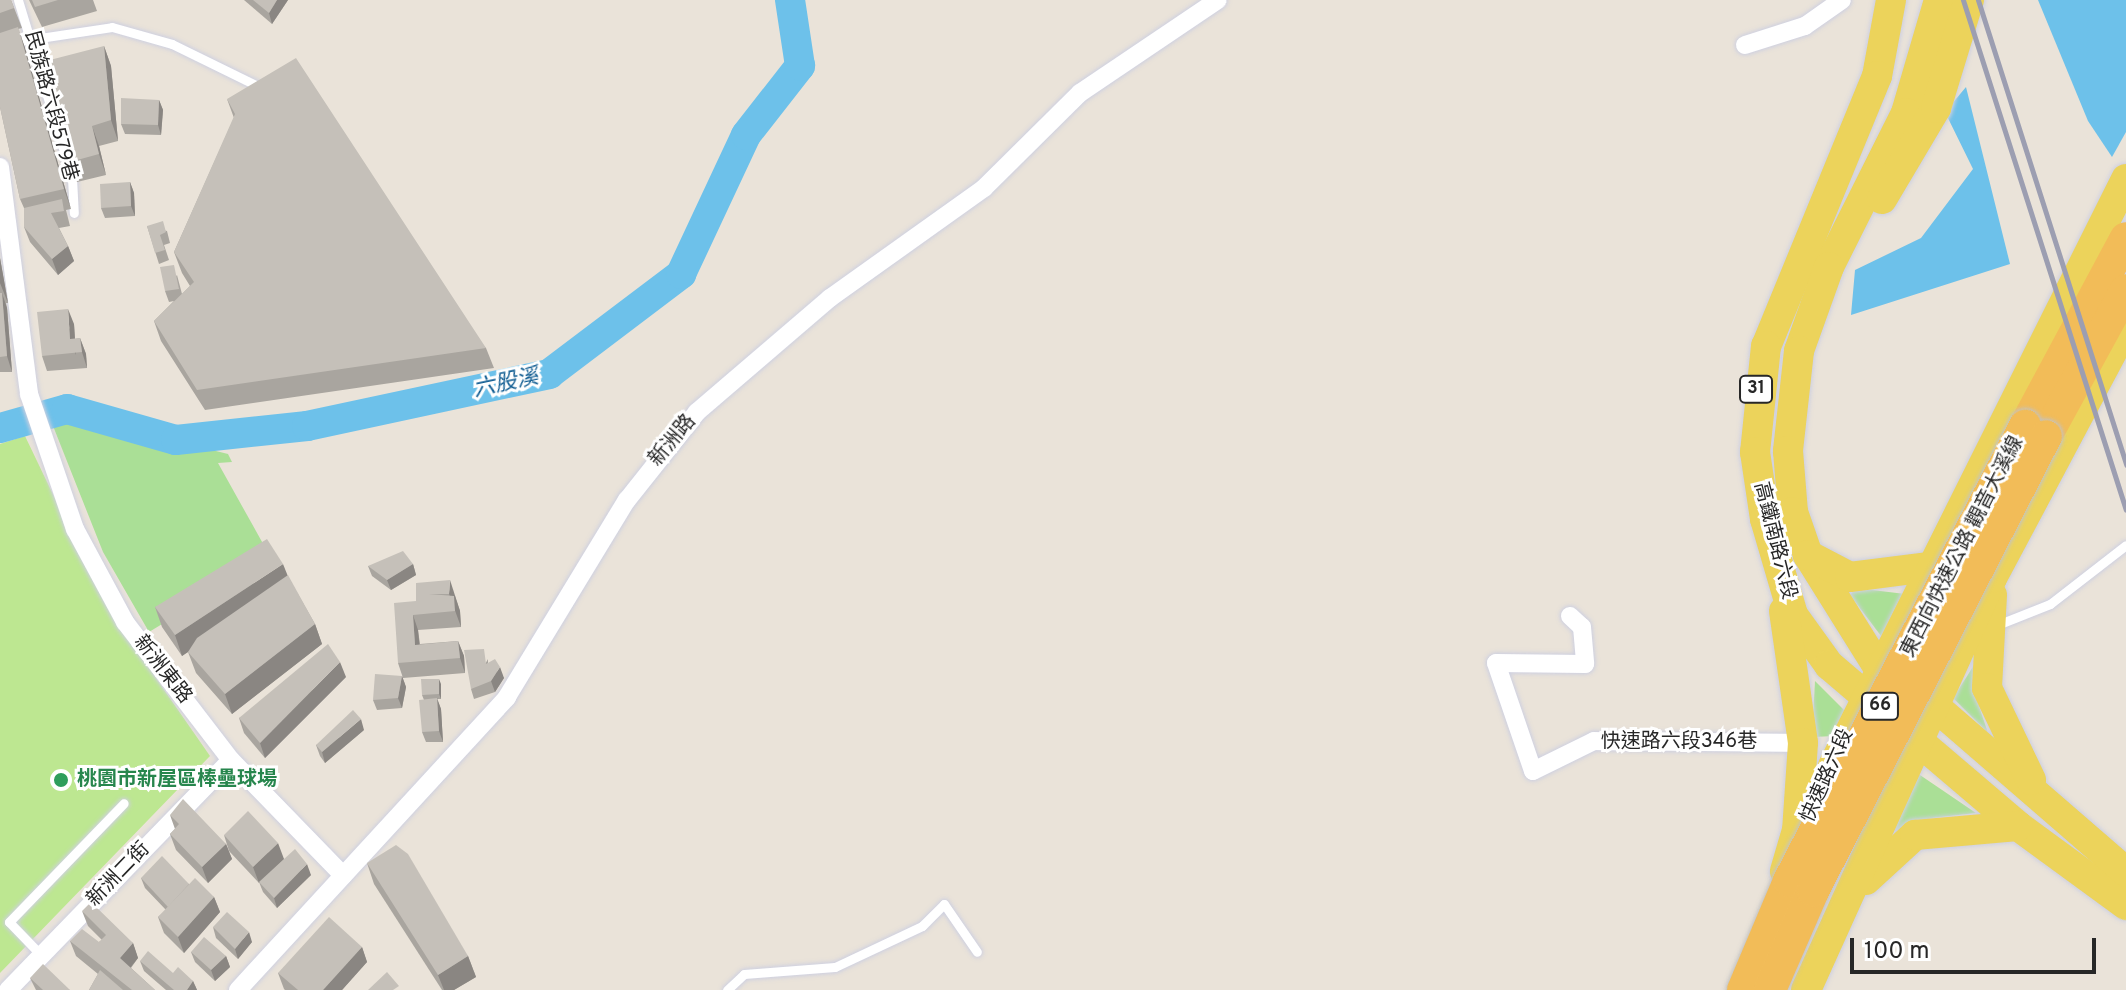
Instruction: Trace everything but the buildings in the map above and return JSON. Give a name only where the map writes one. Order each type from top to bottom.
[{"type":"highway","name":"東西向快速公路 觀音大溪線","points":[[1770,990],[1813,891],[2126,238]]},
{"type":"highway","name":"東西向快速公路 觀音大溪線","points":[[1743,990],[1789,881],[2036,431],[2126,290]]},
{"type":"main road","name":"高鐵南路六段","points":[[1891,0],[1877,76],[1766,346],[1755,452],[1765,519],[1793,615],[1863,699],[1921,743],[2018,826],[2126,905]]},
{"type":"main road","name":"高鐵南路六段","points":[[1939,0],[1906,113],[1816,302],[1799,351],[1788,451],[1793,512],[1808,555],[1878,667],[1938,709],[2126,872]]},
{"type":"main road","name":"高鐵南路六段","points":[[1816,302],[1936,108],[1969,0]]},
{"type":"main road","name":"快速路六段","points":[[1731,990],[1878,667],[2126,179]]},
{"type":"main road","name":"66","points":[[1806,990],[1839,913],[1938,709],[1992,578],[2126,326]]},
{"type":"main road","name":"31","points":[[1765,519],[1799,688],[1803,743],[1797,830],[1784,874]]},
{"type":"main road","points":[[1808,555],[1850,577],[1929,567]]},
{"type":"main road","points":[[1992,578],[1987,688],[2021,768],[2071,827]]},
{"type":"main road","points":[[1839,913],[1889,852],[1915,835],[2018,826]]},
{"type":"street","name":"新洲路","points":[[244,988],[507,697],[627,500],[697,412],[830,298],[984,188],[1080,93],[1218,0]]},
{"type":"street","points":[[1745,45],[1805,26],[1842,0]]},
{"type":"street","name":"新洲東路","points":[[0,167],[36,428],[75,529],[125,622],[231,760],[343,875]]},
{"type":"street","name":"快速路六段346巷","points":[[1570,616],[1582,627],[1585,664],[1496,663],[1533,771],[1594,741],[1803,743]]},
{"type":"street","name":"新洲二街","points":[[8,990],[231,760]]},
{"type":"lane","name":"民族路六段579巷","points":[[18,0],[33,34],[72,178],[74,213]]},
{"type":"lane","points":[[0,44],[33,34],[112,27],[172,44],[260,85],[269,98]]},
{"type":"lane","points":[[1992,627],[2050,604],[2126,545]]},
{"type":"lane","points":[[41,955],[9,922],[124,803]]},
{"type":"lane","points":[[727,990],[744,974],[835,967],[922,926],[944,904],[977,952]]},
{"type":"green space","points":[[84,418],[228,454],[232,462],[218,463],[271,558],[149,632],[103,552],[51,421]]},
{"type":"green space","points":[[25,436],[108,609],[210,756],[0,973],[0,444]]},
{"type":"green space","points":[[1856,588],[1905,594],[1881,636],[1850,595]]},
{"type":"green space","points":[[1976,662],[1977,700],[1988,733],[1953,698]]},
{"type":"green space","points":[[1815,681],[1846,712],[1835,736],[1812,737]]},
{"type":"green space","points":[[1917,773],[1976,813],[1932,818],[1891,833]]},
{"type":"water","points":[[2038,0],[2126,0],[2126,132],[2112,157],[2088,121]]},
{"type":"water","points":[[1966,87],[2010,264],[1851,315],[1855,270],[1921,238],[1973,169],[1945,112]]},
{"type":"waterway","name":"六股溪","points":[[0,428],[67,409],[176,440],[307,426],[549,374],[681,274],[746,135],[800,66],[790,0]]},
{"type":"railway","points":[[1963,0],[2126,510]]},
{"type":"railway","points":[[1978,0],[2126,465]]},
{"type":"place","name":"桃園市新屋區棒壘球場","points":[[61,780]]}]
